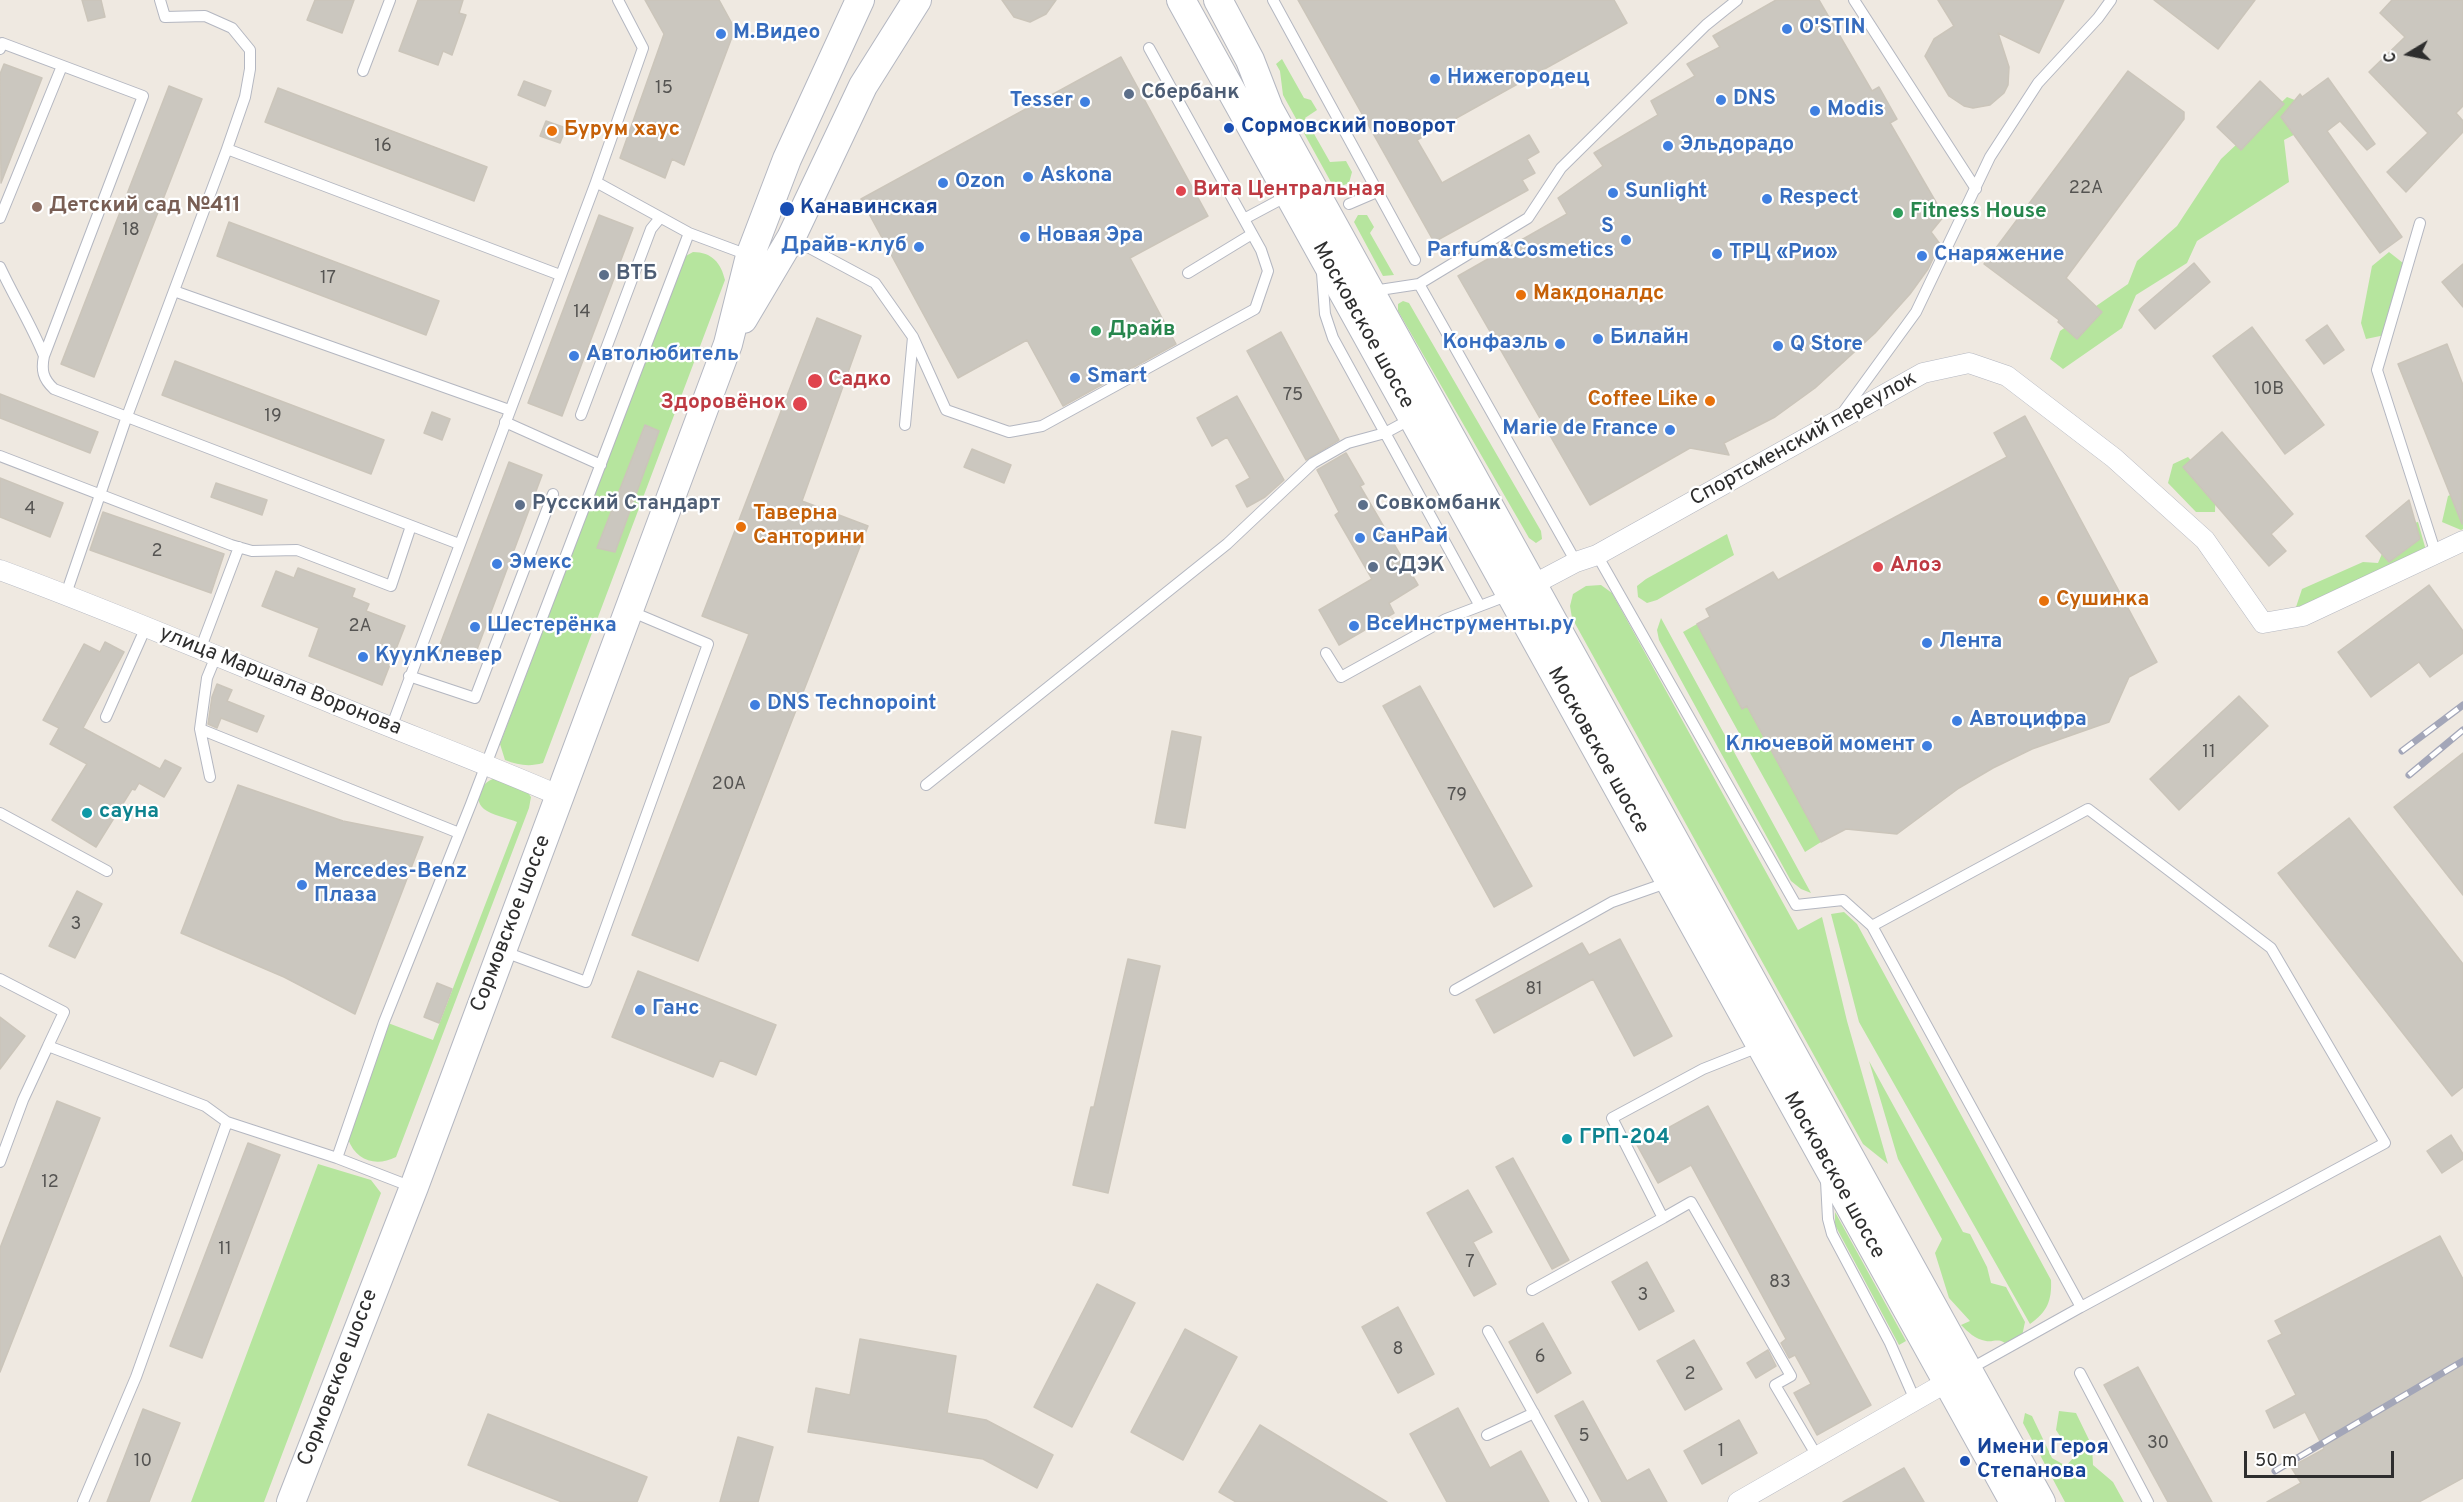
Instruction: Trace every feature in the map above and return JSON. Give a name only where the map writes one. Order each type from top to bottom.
[{"type":"main road","name":"Сормовское шоссе","points":[[291,1502],[414,1187],[728,345],[750,256],[787,159],[860,0]]},
{"type":"main road","name":"Сормовское шоссе","points":[[728,345],[791,238],[863,86],[917,0]]},
{"type":"main road","name":"Московское шоссе","points":[[1181,0],[1413,418],[1522,590],[1958,1376],[2014,1502]]},
{"type":"main road","name":"Московское шоссе","points":[[1218,0],[1250,60],[1269,109],[1370,291],[1670,882],[1822,1157],[1958,1376],[2041,1502]]},
{"type":"street","name":"Спортсменский переулок","points":[[1522,590],[1576,561],[1597,555],[1923,373],[1969,363],[2007,376],[2114,458],[2205,540],[2263,623],[2303,616],[2463,541]]},
{"type":"street","name":"улица Маршала Воронова","points":[[0,570],[66,594],[392,728],[485,763],[560,796]]},
{"type":"street","points":[[1738,1502],[1958,1376]]},
{"type":"lane","points":[[66,594],[126,419],[227,149],[245,97],[250,69],[250,50],[232,28],[205,16],[165,17],[160,0]]},
{"type":"lane","points":[[363,71],[390,0]]},
{"type":"lane","points":[[392,728],[409,676],[596,182],[643,48],[618,0]]},
{"type":"lane","points":[[1273,0],[1415,260]]},
{"type":"lane","points":[[1370,291],[1419,284],[1527,218],[1561,168],[1706,25],[1737,0]]},
{"type":"lane","points":[[1854,0],[1976,189]]},
{"type":"lane","points":[[1838,419],[1916,312],[1990,157],[2038,83],[2098,18],[2111,0]]},
{"type":"lane","points":[[0,49],[2,43],[143,96],[44,356],[42,365],[45,380],[54,389],[126,419],[459,544]]},
{"type":"lane","points":[[791,238],[875,283],[913,337],[946,410],[1009,432],[1042,426],[1255,309],[1268,271],[1261,250],[1149,48]]},
{"type":"lane","points":[[0,218],[62,66]]},
{"type":"lane","points":[[227,149],[560,276]]},
{"type":"lane","points":[[596,182],[689,233],[750,256]]},
{"type":"lane","points":[[1349,204],[1377,192]]},
{"type":"lane","points":[[1244,219],[1289,195]]},
{"type":"lane","points":[[581,415],[651,229],[660,218]]},
{"type":"lane","points":[[2420,223],[2377,370],[2436,554]]},
{"type":"lane","points":[[337,1158],[384,1022],[459,833],[689,233]]},
{"type":"lane","points":[[1188,273],[1252,234]]},
{"type":"lane","points":[[1315,241],[1322,276],[1325,314],[1333,338],[1480,606]]},
{"type":"lane","points":[[0,267],[28,326],[38,336],[44,356]]},
{"type":"lane","points":[[1419,284],[1576,561]]},
{"type":"lane","points":[[174,291],[509,410]]},
{"type":"lane","points":[[905,425],[913,337]]},
{"type":"lane","points":[[926,785],[1227,544],[1313,463],[1348,443],[1385,433],[1413,418]]},
{"type":"lane","points":[[505,422],[601,465]]},
{"type":"lane","points":[[0,456],[239,547],[252,551],[297,550],[391,586],[411,526]]},
{"type":"lane","points":[[409,676],[475,698],[553,494]]},
{"type":"lane","points":[[210,777],[200,729],[208,653],[239,547]]},
{"type":"lane","points":[[1597,555],[1796,905],[1843,900],[1872,926],[2081,1307]]},
{"type":"lane","points":[[1326,653],[1341,677],[1446,619],[1522,590]]},
{"type":"lane","points":[[501,951],[586,982],[708,644],[629,611]]},
{"type":"lane","points":[[106,717],[146,627]]},
{"type":"lane","points":[[200,729],[459,833]]},
{"type":"lane","points":[[1872,926],[2088,809],[2271,948],[2385,1143],[1958,1376]]},
{"type":"lane","points":[[0,813],[107,872]]},
{"type":"lane","points":[[1455,990],[1612,902],[1670,882]]},
{"type":"lane","points":[[0,979],[64,1012],[23,1100],[0,1162]]},
{"type":"lane","points":[[48,1046],[205,1106],[227,1122],[337,1158],[414,1187]]},
{"type":"lane","points":[[1663,1218],[1612,1118],[1703,1069],[1761,1046]]},
{"type":"lane","points":[[83,1502],[136,1377],[227,1122]]},
{"type":"lane","points":[[1822,1157],[1828,1219],[1832,1234],[1890,1343],[1915,1400]]},
{"type":"lane","points":[[1532,1290],[1691,1202],[1791,1376],[1775,1384],[1817,1456]]},
{"type":"lane","points":[[1488,1331],[1583,1502]]},
{"type":"lane","points":[[2080,1373],[2148,1502]]},
{"type":"lane","points":[[1487,1435],[1534,1413]]},
{"type":"green space","points":[[1282,59],[1304,98],[1311,100],[1317,110],[1305,118],[1330,162],[1346,161],[1352,172],[1349,183],[1339,187],[1332,184],[1283,95],[1280,71],[1276,64]]},
{"type":"green space","points":[[2287,97],[2305,104],[2307,128],[2284,140],[2289,182],[2197,241],[2187,263],[2136,295],[2122,328],[2063,369],[2050,359],[2060,331],[2128,284],[2137,261],[2177,226],[2221,159]]},
{"type":"green space","points":[[1358,215],[1367,215],[1374,227],[1370,233],[1394,275],[1383,276],[1354,222]]},
{"type":"green space","points":[[693,252],[705,254],[715,260],[725,280],[543,763],[524,765],[505,760],[500,744],[684,257]]},
{"type":"green space","points":[[2389,252],[2403,263],[2385,335],[2366,339],[2361,323],[2372,266]]},
{"type":"green space","points":[[1403,301],[1409,303],[1541,531],[1542,539],[1536,543],[1529,538],[1398,311],[1398,304]]},
{"type":"green space","points":[[2188,457],[2216,487],[2215,512],[2196,512],[2168,483],[2173,464]]},
{"type":"green space","points":[[2463,489],[2463,529],[2461,530],[2442,522],[2448,496]]},
{"type":"green space","points":[[2418,522],[2427,554],[2307,612],[2296,607],[2302,589],[2363,562],[2378,563],[2393,528]]},
{"type":"green space","points":[[1727,534],[1734,555],[1657,600],[1647,603],[1638,597],[1637,586],[1646,579]]},
{"type":"green space","points":[[1601,585],[1612,593],[1798,930],[1822,917],[1847,1021],[1888,1164],[1863,1144],[1572,618],[1570,606],[1573,594],[1586,586]]},
{"type":"green space","points":[[1661,618],[1811,893],[1791,881],[1659,640],[1657,630]]},
{"type":"green space","points":[[1697,624],[1742,708],[1747,706],[1821,842],[1805,852],[1683,632]]},
{"type":"green space","points":[[495,778],[526,790],[531,797],[529,808],[396,1157],[374,1162],[361,1157],[348,1139],[388,1023],[433,1040],[517,822],[491,813],[480,804],[480,790]]},
{"type":"green space","points":[[1844,912],[1857,924],[2051,1280],[2051,1294],[2047,1305],[2041,1315],[2030,1324],[1859,1022],[1831,914]]},
{"type":"green space","points":[[1869,1061],[1963,1232],[1970,1234],[1987,1267],[1991,1283],[2006,1287],[2025,1322],[2022,1336],[2005,1343],[1998,1340],[1986,1341],[1975,1337],[1961,1325],[1970,1321],[1949,1298],[1935,1253],[1942,1239],[1898,1159]]},
{"type":"green space","points":[[318,1164],[371,1180],[381,1193],[264,1502],[191,1502]]},
{"type":"green space","points":[[1835,1212],[1906,1341],[1899,1345],[1835,1225]]},
{"type":"green space","points":[[2059,1411],[2076,1413],[2092,1446],[2093,1465],[2113,1482],[2124,1502],[2065,1502],[2023,1423],[2025,1413],[2032,1416],[2052,1458],[2066,1466],[2074,1457],[2056,1430]]},
{"type":"building","points":[[82,0],[101,0],[105,17],[88,21]]},
{"type":"building","points":[[315,0],[354,0],[342,33],[307,20]]},
{"type":"building","points":[[418,0],[463,0],[459,13],[466,15],[452,55],[443,51],[438,65],[399,51]]},
{"type":"building","points":[[645,0],[719,0],[735,29],[684,165],[672,159],[665,178],[620,158],[664,34]]},
{"type":"building","points":[[1002,0],[1056,0],[1046,14],[1030,22],[1014,17]]},
{"type":"building","name":"Нижегородец","points":[[1298,0],[1614,0],[1627,23],[1417,140],[1442,183],[1529,135],[1539,152],[1527,159],[1535,173],[1522,180],[1528,190],[1434,242]]},
{"type":"building","name":"ТРЦ «Рио»","points":[[1776,0],[1819,0],[1872,91],[1879,87],[1897,119],[1890,123],[1944,216],[1931,232],[1940,244],[1928,269],[1910,294],[1875,333],[1815,388],[1775,417],[1724,443],[1729,455],[1690,448],[1590,505],[1458,276],[1567,214],[1558,198],[1603,166],[1594,153],[1658,115],[1651,101],[1695,76],[1687,64],[1720,47],[1713,36]]},
{"type":"building","points":[[1938,0],[2064,0],[2039,53],[1998,33],[2009,67],[2008,85],[2004,93],[1990,105],[1973,108],[1964,106],[1949,96],[1925,56],[1934,39],[1954,26]]},
{"type":"building","points":[[2154,0],[2255,0],[2218,49]]},
{"type":"building","points":[[2392,0],[2463,0],[2463,106],[2456,113],[2463,121],[2463,132],[2406,192],[2387,172],[2428,133],[2369,72],[2405,37],[2380,13]]},
{"type":"building","name":"Новая Эра","points":[[1121,57],[1208,216],[1130,258],[1176,344],[1063,406],[1027,340],[958,378],[861,199]]},
{"type":"building","points":[[4,64],[42,78],[1,183],[0,74]]},
{"type":"building","points":[[2128,71],[2184,112],[2184,119],[2066,278],[2102,312],[2077,339],[2058,322],[2059,320],[1984,264]]},
{"type":"building","points":[[2328,78],[2375,144],[2367,150],[2340,121],[2327,131],[2402,237],[2380,253],[2281,117],[2300,94],[2302,97]]},
{"type":"building","points":[[524,81],[551,91],[545,106],[518,95]]},
{"type":"building","points":[[2260,81],[2284,104],[2241,150],[2217,127]]},
{"type":"building","points":[[169,86],[202,99],[94,377],[61,364]]},
{"type":"building","points":[[278,88],[487,167],[474,201],[265,122]]},
{"type":"building","points":[[546,121],[566,128],[560,143],[540,136]]},
{"type":"building","points":[[599,215],[633,228],[562,416],[528,403]]},
{"type":"building","points":[[229,222],[439,301],[426,335],[217,256]]},
{"type":"building","points":[[2194,263],[2210,282],[2155,329],[2139,310]]},
{"type":"building","points":[[2463,264],[2463,307],[2442,282]]},
{"type":"building","points":[[817,318],[861,336],[802,501],[868,526],[698,961],[632,935],[749,634],[702,616]]},
{"type":"building","points":[[2327,325],[2344,350],[2324,364],[2306,340]]},
{"type":"building","points":[[2252,327],[2324,425],[2285,454],[2213,356]]},
{"type":"building","points":[[1281,332],[1339,440],[1306,460],[1247,351]]},
{"type":"building","points":[[2447,344],[2463,385],[2462,524],[2398,364]]},
{"type":"building","points":[[175,361],[384,440],[371,474],[162,395]]},
{"type":"building","points":[[0,394],[98,432],[90,453],[0,418]]},
{"type":"building","points":[[1237,396],[1284,480],[1265,497],[1247,507],[1236,486],[1250,478],[1227,437],[1212,446],[1197,418]]},
{"type":"building","points":[[432,412],[450,419],[442,440],[424,433]]},
{"type":"building","name":"Лента","points":[[2025,416],[2157,662],[2129,677],[2109,722],[2032,749],[1993,768],[1959,788],[1897,834],[1846,829],[1821,842],[1747,706],[1742,709],[1697,624],[1710,617],[1706,609],[1773,572],[1778,580],[2007,457],[1994,433]]},
{"type":"building","points":[[645,425],[659,431],[615,552],[597,548]]},
{"type":"building","points":[[2222,432],[2293,514],[2271,534],[2286,551],[2269,566],[2183,467]]},
{"type":"building","points":[[972,449],[1011,465],[1004,483],[964,467]]},
{"type":"building","points":[[1346,453],[1364,484],[1360,486],[1418,585],[1389,603],[1394,613],[1339,645],[1319,610],[1372,579],[1335,515],[1339,512],[1317,470]]},
{"type":"building","points":[[509,462],[542,475],[472,663],[438,650]]},
{"type":"building","points":[[0,478],[63,503],[50,537],[0,517]]},
{"type":"building","points":[[216,483],[267,500],[262,515],[211,497]]},
{"type":"building","points":[[2409,500],[2420,539],[2389,562],[2366,536]]},
{"type":"building","points":[[103,512],[224,554],[211,593],[90,550]]},
{"type":"building","points":[[298,568],[355,589],[352,597],[369,604],[366,611],[405,626],[382,685],[309,656],[319,628],[262,606],[276,571],[294,578]]},
{"type":"building","points":[[2429,585],[2463,631],[2463,653],[2430,677],[2419,662],[2371,697],[2338,652]]},
{"type":"building","points":[[105,642],[124,652],[83,728],[160,769],[165,760],[181,768],[164,797],[139,783],[135,790],[132,789],[96,847],[52,820],[87,764],[50,744],[59,728],[43,720],[84,644],[100,652]]},
{"type":"building","points":[[217,684],[232,690],[227,701],[264,716],[257,732],[221,718],[217,728],[208,724],[212,697]]},
{"type":"building","points":[[1420,686],[1532,886],[1494,907],[1383,706]]},
{"type":"building","points":[[2239,696],[2268,726],[2179,810],[2150,779]]},
{"type":"building","points":[[1172,731],[1201,737],[1185,828],[1155,823]]},
{"type":"building","points":[[2463,753],[2463,895],[2394,807]]},
{"type":"building","name":"Mercedes-Benz Плаза","points":[[238,785],[343,821],[423,837],[355,1014],[284,977],[181,933]]},
{"type":"building","points":[[2349,818],[2463,964],[2463,1087],[2452,1096],[2278,873]]},
{"type":"building","points":[[77,891],[102,904],[75,958],[49,946]]},
{"type":"building","points":[[1620,939],[1672,1036],[1634,1056],[1593,979],[1494,1033],[1476,1000],[1582,943],[1589,955]]},
{"type":"building","points":[[1128,959],[1160,966],[1108,1193],[1073,1185],[1091,1107],[1094,1107]]},
{"type":"building","points":[[638,971],[776,1025],[756,1075],[720,1060],[713,1077],[612,1037]]},
{"type":"building","points":[[437,983],[452,989],[439,1023],[424,1017]]},
{"type":"building","points":[[0,1017],[25,1036],[0,1069]]},
{"type":"building","points":[[57,1101],[100,1118],[0,1372],[0,1248]]},
{"type":"building","points":[[1708,1106],[1871,1405],[1817,1435],[1794,1393],[1811,1384],[1795,1355],[1789,1358],[1781,1343],[1786,1339],[1691,1165],[1658,1183],[1637,1145]]},
{"type":"building","points":[[2451,1135],[2463,1154],[2463,1159],[2442,1173],[2427,1151]]},
{"type":"building","points":[[248,1143],[280,1155],[202,1358],[170,1346]]},
{"type":"building","points":[[1513,1158],[1569,1260],[1552,1269],[1496,1167]]},
{"type":"building","points":[[1468,1190],[1492,1232],[1473,1242],[1496,1284],[1474,1296],[1427,1213]]},
{"type":"building","points":[[2440,1236],[2463,1279],[2463,1478],[2419,1502],[2267,1502],[2301,1483],[2291,1467],[2324,1449],[2305,1412],[2274,1428],[2266,1411],[2296,1395],[2268,1341],[2282,1334],[2275,1321]]},
{"type":"building","points":[[1647,1262],[1674,1311],[1639,1330],[1612,1282]]},
{"type":"building","points":[[1097,1284],[1135,1303],[1072,1427],[1034,1407]]},
{"type":"building","points":[[1398,1307],[1434,1374],[1398,1393],[1362,1327]]},
{"type":"building","points":[[1543,1323],[1571,1373],[1537,1393],[1509,1342]]},
{"type":"building","points":[[1185,1329],[1237,1357],[1183,1460],[1131,1432]]},
{"type":"building","points":[[860,1339],[956,1356],[947,1413],[986,1420],[1053,1455],[1037,1488],[983,1459],[808,1432],[816,1388],[850,1395]]},
{"type":"building","points":[[1694,1340],[1722,1389],[1685,1410],[1657,1361]]},
{"type":"building","points":[[1768,1350],[1776,1366],[1756,1378],[1747,1363]]},
{"type":"building","points":[[2138,1367],[2212,1502],[2168,1502],[2104,1385]]},
{"type":"building","points":[[1583,1401],[1627,1481],[1649,1469],[1667,1502],[1602,1502],[1555,1416]]},
{"type":"building","points":[[1458,1408],[1490,1468],[1521,1451],[1549,1502],[1447,1502],[1410,1434]]},
{"type":"building","points":[[143,1409],[180,1423],[149,1502],[107,1502]]},
{"type":"building","points":[[488,1414],[647,1477],[637,1502],[562,1502],[468,1465]]},
{"type":"building","points":[[1739,1420],[1757,1453],[1702,1484],[1684,1451]]},
{"type":"building","points":[[1260,1425],[1387,1502],[1236,1502],[1219,1492]]},
{"type":"building","points":[[738,1437],[773,1447],[758,1502],[720,1502]]},
{"type":"building","points":[[1904,1468],[1924,1502],[1843,1502]]},
{"type":"railway","points":[[2402,751],[2463,705]]},
{"type":"railway","points":[[2409,775],[2463,730]]},
{"type":"railway","points":[[2275,1471],[2463,1361]]},
{"type":"place","name":"O'STIN","points":[[1787,29]]},
{"type":"place","name":"М.Видео","points":[[721,34]]},
{"type":"place","name":"Нижегородец","points":[[1435,79]]},
{"type":"place","name":"Сбербанк","points":[[1129,94]]},
{"type":"place","name":"DNS","points":[[1721,100]]},
{"type":"place","name":"Tesser","points":[[1085,102]]},
{"type":"place","name":"Modis","points":[[1815,111]]},
{"type":"place","name":"Сормовский поворот","points":[[1229,128]]},
{"type":"place","name":"Бурум хаус","points":[[552,131]]},
{"type":"place","name":"Эльдорадо","points":[[1668,146]]},
{"type":"place","name":"Askona","points":[[1028,177]]},
{"type":"place","name":"Ozon","points":[[943,183]]},
{"type":"place","name":"Вита Центральная","points":[[1181,191]]},
{"type":"place","name":"Sunlight","points":[[1613,193]]},
{"type":"place","name":"Respect","points":[[1767,199]]},
{"type":"place","name":"Детский сад №411","points":[[37,207]]},
{"type":"place","name":"Канавинская","points":[[787,209]]},
{"type":"place","name":"Fitness House","points":[[1898,213]]},
{"type":"place","name":"Новая Эра","points":[[1025,237]]},
{"type":"place","name":"S Parfum&Cosmetics","points":[[1626,240]]},
{"type":"place","name":"Драйв-клуб","points":[[919,247]]},
{"type":"place","name":"ТРЦ «Рио»","points":[[1717,254]]},
{"type":"place","name":"Снаряжение","points":[[1922,256]]},
{"type":"place","name":"ВТБ","points":[[604,275]]},
{"type":"place","name":"Макдоналдс","points":[[1521,295]]},
{"type":"place","name":"Драйв","points":[[1096,331]]},
{"type":"place","name":"Билайн","points":[[1598,339]]},
{"type":"place","name":"Конфаэль","points":[[1560,344]]},
{"type":"place","name":"Q Store","points":[[1778,346]]},
{"type":"place","name":"Автолюбитель","points":[[574,356]]},
{"type":"place","name":"Smart","points":[[1075,378]]},
{"type":"place","name":"Садко","points":[[815,381]]},
{"type":"place","name":"Coffee Like","points":[[1710,401]]},
{"type":"place","name":"Здоровёнок","points":[[800,404]]},
{"type":"place","name":"Marie de France","points":[[1670,430]]},
{"type":"place","name":"Русский Стандарт","points":[[520,505]]},
{"type":"place","name":"Совкомбанк","points":[[1363,505]]},
{"type":"place","name":"Таверна Санторини","points":[[741,527]]},
{"type":"place","name":"СанРай","points":[[1360,538]]},
{"type":"place","name":"Эмекс","points":[[497,564]]},
{"type":"place","name":"СДЭК","points":[[1373,567]]},
{"type":"place","name":"Алоэ","points":[[1878,567]]},
{"type":"place","name":"Сушинка","points":[[2044,601]]},
{"type":"place","name":"ВсеИнструменты.ру","points":[[1354,626]]},
{"type":"place","name":"Шестерёнка","points":[[475,627]]},
{"type":"place","name":"Лента","points":[[1927,643]]},
{"type":"place","name":"КуулКлевер","points":[[363,657]]},
{"type":"place","name":"DNS Technopoint","points":[[755,705]]},
{"type":"place","name":"Автоцифра","points":[[1957,721]]},
{"type":"place","name":"Ключевой момент","points":[[1927,746]]},
{"type":"place","name":"сауна","points":[[87,813]]},
{"type":"place","name":"Mercedes-Benz Плаза","points":[[302,885]]},
{"type":"place","name":"Ганс","points":[[640,1010]]},
{"type":"place","name":"ГРП-204","points":[[1567,1139]]},
{"type":"place","name":"Имени Героя Степанова","points":[[1965,1461]]}]
